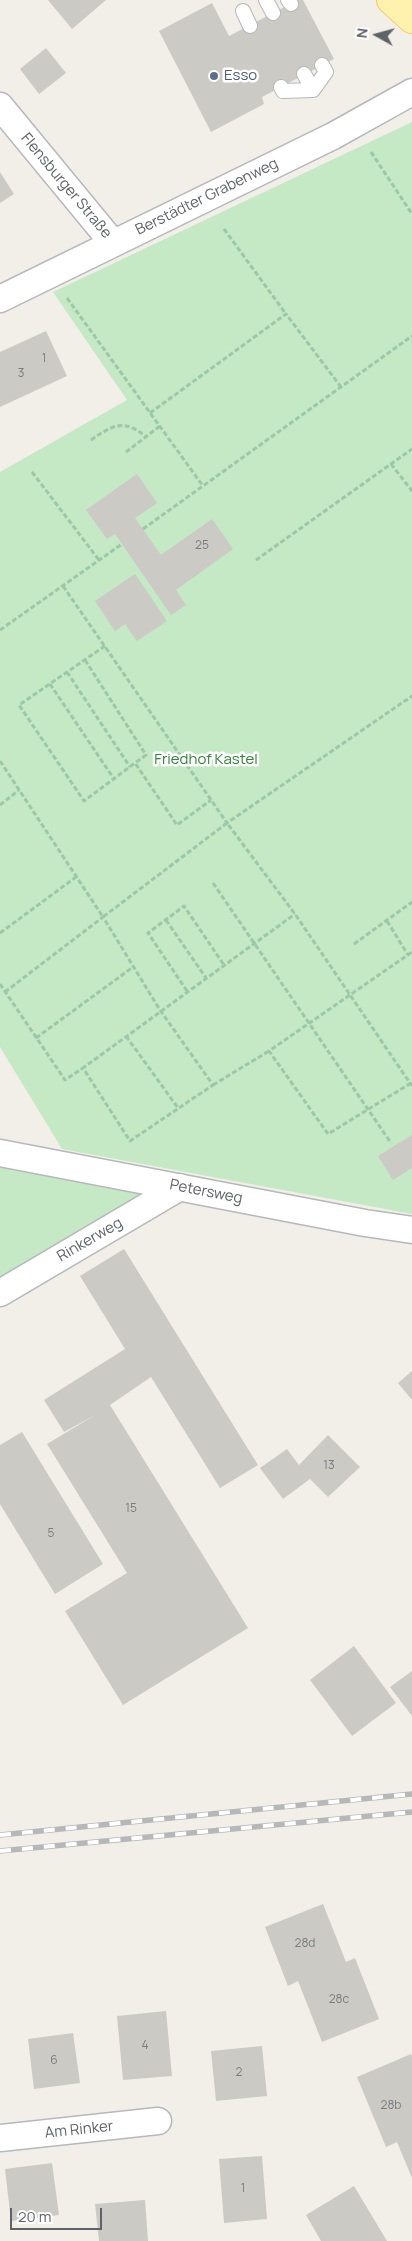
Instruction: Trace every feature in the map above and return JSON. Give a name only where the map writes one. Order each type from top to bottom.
[{"type":"main road","points":[[391,0],[412,19]]},
{"type":"street","name":"Berstädter Grabenweg","points":[[0,299],[333,136],[412,92]]},
{"type":"street","name":"Flensburger Straße","points":[[0,106],[113,244]]},
{"type":"street","name":"Petersweg","points":[[0,1153],[365,1223],[412,1230]]},
{"type":"street","name":"Rinkerweg","points":[[0,1293],[180,1187]]},
{"type":"street","name":"Am Rinker","points":[[0,2138],[158,2121]]},
{"type":"lane","points":[[266,0],[273,13]]},
{"type":"lane","points":[[243,11],[250,26]]},
{"type":"lane","points":[[313,90],[326,72],[322,65]]},
{"type":"lane","points":[[304,74],[313,90]]},
{"type":"lane","points":[[281,87],[283,91],[313,90]]},
{"type":"path","points":[[371,152],[412,214]]},
{"type":"path","points":[[224,229],[341,387]]},
{"type":"path","points":[[50,274],[203,486]]},
{"type":"path","points":[[150,412],[286,314]]},
{"type":"path","points":[[143,529],[412,336]]},
{"type":"path","points":[[91,440],[108,428],[123,424],[135,427],[146,437]]},
{"type":"path","points":[[126,452],[160,426]]},
{"type":"path","points":[[256,560],[412,449]]},
{"type":"path","points":[[391,464],[412,491]]},
{"type":"path","points":[[32,472],[99,560]]},
{"type":"path","points":[[0,630],[122,544]]},
{"type":"path","points":[[63,586],[227,823],[295,914],[352,995],[412,1084],[328,1134],[269,1051]]},
{"type":"path","points":[[84,660],[146,755],[84,801],[19,705],[68,672],[84,660],[105,646]]},
{"type":"path","points":[[68,672],[130,767]]},
{"type":"path","points":[[50,684],[114,779]]},
{"type":"path","points":[[5,992],[227,823],[412,696]]},
{"type":"path","points":[[0,760],[103,918],[160,1010],[213,1085]]},
{"type":"path","points":[[136,763],[177,825],[211,800]]},
{"type":"path","points":[[0,805],[19,790]]},
{"type":"path","points":[[0,932],[76,877]]},
{"type":"path","points":[[213,883],[391,1143]]},
{"type":"path","points":[[354,944],[412,902]]},
{"type":"path","points":[[187,991],[148,933],[184,906],[224,965]]},
{"type":"path","points":[[0,984],[65,1080],[295,914]]},
{"type":"path","points":[[166,920],[206,978]]},
{"type":"path","points":[[83,1068],[130,1141],[213,1085],[269,1051],[410,954],[387,921]]},
{"type":"path","points":[[36,1038],[133,967]]},
{"type":"path","points":[[126,1036],[178,1108]]},
{"type":"green space","name":"Friedhof Kastel","points":[[412,122],[412,1214],[62,1149],[0,1047],[0,472],[127,400],[53,292]]},
{"type":"green space","points":[[0,1167],[150,1193],[0,1289]]},
{"type":"building","points":[[48,0],[106,0],[72,29]]},
{"type":"building","points":[[298,0],[303,0],[334,59],[262,97],[264,104],[211,132],[159,31],[212,3],[229,36]]},
{"type":"building","points":[[46,48],[66,73],[39,94],[20,69]]},
{"type":"building","points":[[0,172],[14,194],[0,203]]},
{"type":"building","points":[[46,331],[67,376],[0,407],[0,352]]},
{"type":"building","points":[[137,474],[157,503],[135,518],[161,555],[212,519],[233,549],[176,590],[186,605],[171,615],[115,534],[107,539],[86,510]]},
{"type":"building","points":[[135,574],[167,621],[137,641],[125,624],[115,631],[95,601]]},
{"type":"building","points":[[412,1135],[412,1168],[393,1180],[378,1156]]},
{"type":"building","points":[[124,1249],[258,1465],[220,1488],[151,1377],[110,1405],[248,1628],[123,1705],[65,1611],[127,1573],[47,1444],[95,1415],[64,1432],[44,1400],[125,1349],[80,1276]]},
{"type":"building","points":[[412,1371],[412,1400],[398,1383]]},
{"type":"building","points":[[22,1432],[103,1564],[55,1594],[0,1504],[0,1445]]},
{"type":"building","points":[[328,1435],[360,1467],[328,1497],[310,1479],[283,1499],[260,1468],[287,1449],[299,1465]]},
{"type":"building","points":[[354,1646],[396,1703],[352,1736],[310,1680]]},
{"type":"building","points":[[412,1671],[412,1716],[390,1687]]},
{"type":"building","points":[[323,1904],[346,1962],[355,1958],[379,2019],[322,2042],[298,1981],[288,1986],[265,1927]]},
{"type":"building","points":[[166,2011],[172,2076],[123,2080],[117,2016]]},
{"type":"building","points":[[73,2033],[80,2083],[34,2089],[28,2039]]},
{"type":"building","points":[[262,2046],[267,2096],[216,2101],[211,2051]]},
{"type":"building","points":[[411,2054],[412,2178],[397,2142],[386,2147],[357,2077]]},
{"type":"building","points":[[262,2156],[267,2219],[224,2223],[219,2159]]},
{"type":"building","points":[[52,2163],[59,2215],[11,2221],[5,2169]]},
{"type":"building","points":[[354,2186],[387,2241],[321,2241],[306,2215]]},
{"type":"building","points":[[145,2200],[148,2241],[99,2241],[95,2204]]},
{"type":"railway","points":[[0,1835],[412,1794]]},
{"type":"railway","points":[[0,1851],[412,1812]]},
{"type":"place","name":"Esso","points":[[214,76]]}]
